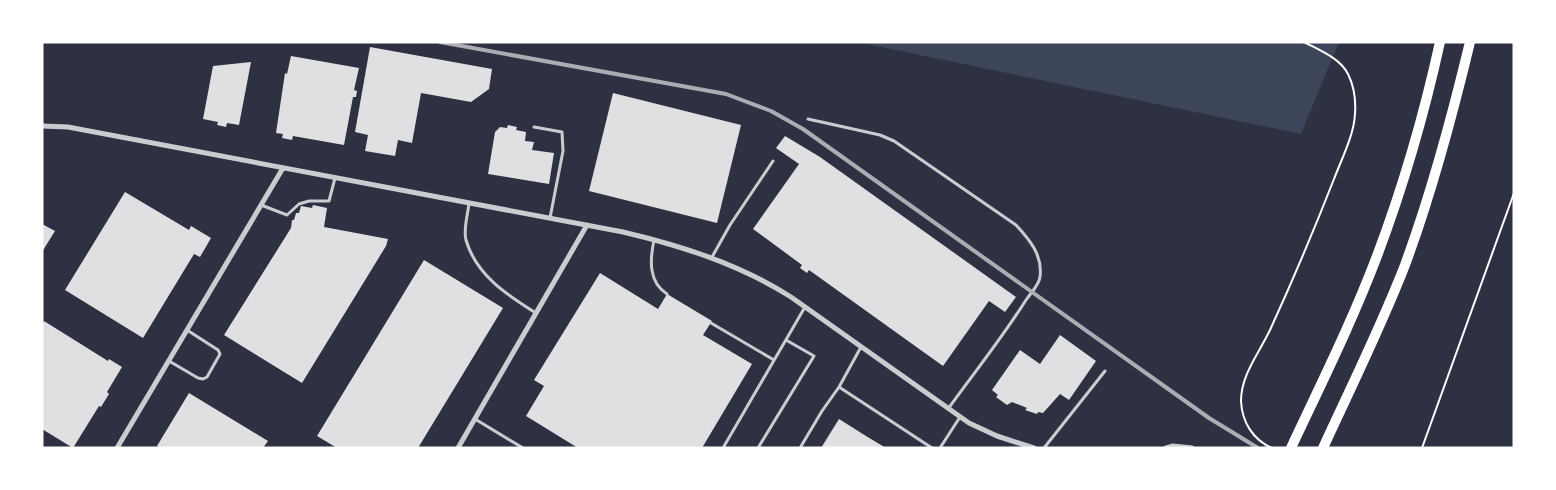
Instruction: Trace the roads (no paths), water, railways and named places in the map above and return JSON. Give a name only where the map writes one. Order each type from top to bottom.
[{"type":"highway","points":[[1291,448],[1346,332],[1380,248],[1412,151],[1440,42]]},
{"type":"highway","points":[[1325,444],[1383,320],[1405,263],[1444,146],[1470,42]]},
{"type":"street","points":[[42,126],[68,127],[586,225],[654,240],[712,257],[768,283],[805,306],[960,417],[998,436],[1031,448]]},
{"type":"street","points":[[117,448],[283,168]]},
{"type":"street","points":[[458,448],[586,225]]},
{"type":"street","points":[[1166,448],[1173,446],[1192,448]]},
{"type":"lane","points":[[808,119],[894,141],[1016,225],[1032,243],[1038,257],[1039,281],[948,409]]},
{"type":"lane","points":[[534,127],[562,132],[563,152],[550,218]]},
{"type":"lane","points":[[712,257],[730,225],[773,161]]},
{"type":"lane","points":[[261,205],[287,215],[299,204],[329,201],[335,178]]},
{"type":"lane","points":[[469,203],[465,239],[480,268],[504,294],[536,313]]},
{"type":"lane","points":[[654,240],[650,258],[653,276],[660,290],[667,294]]},
{"type":"lane","points":[[723,448],[805,306]]},
{"type":"lane","points":[[711,323],[774,360]]},
{"type":"lane","points":[[169,361],[198,378],[207,377],[220,354],[218,350],[187,330]]},
{"type":"lane","points":[[758,448],[814,356],[786,340]]},
{"type":"lane","points":[[800,448],[839,387],[861,346]]},
{"type":"lane","points":[[1044,448],[1105,371]]},
{"type":"lane","points":[[839,387],[932,448]]},
{"type":"lane","points":[[940,448],[960,417]]},
{"type":"lane","points":[[475,419],[523,448]]},
{"type":"railway","points":[[440,42],[726,94],[771,111],[803,129],[1209,418],[1258,448]]}]
